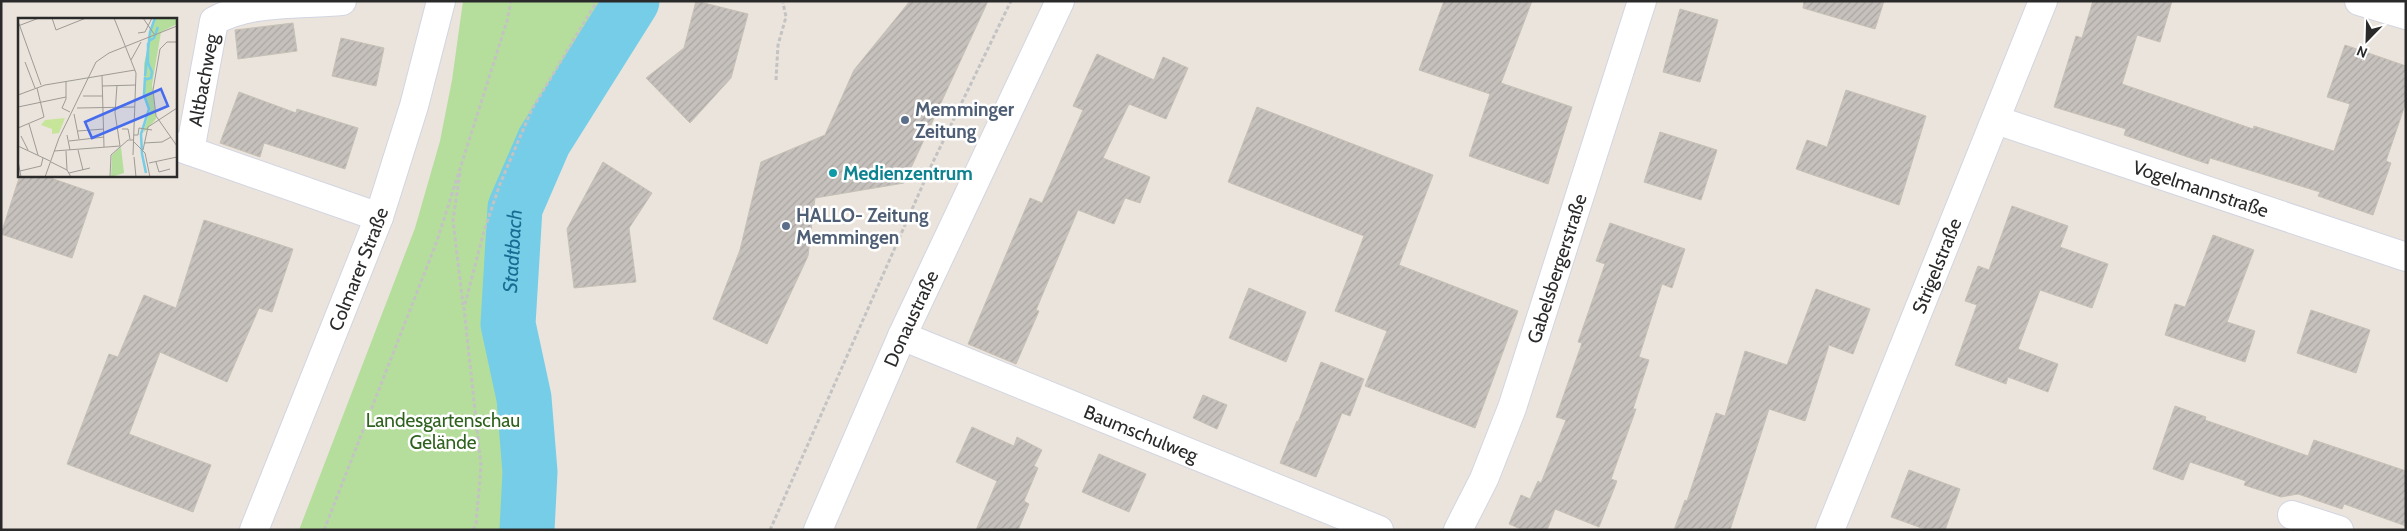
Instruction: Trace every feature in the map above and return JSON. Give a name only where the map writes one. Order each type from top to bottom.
[{"type":"street","name":"Altbachweg","points":[[342,1],[269,5],[230,12],[214,21],[183,148],[379,217]]},
{"type":"street","name":"Colmarer Straße","points":[[254,530],[379,217],[414,106],[442,1]]},
{"type":"street","name":"Donaustraße","points":[[818,530],[902,336],[1060,1]]},
{"type":"street","name":"Gabelsbergerstraße","points":[[1458,530],[1484,478],[1512,408],[1642,1]]},
{"type":"street","name":"Strigelstraße","points":[[1830,530],[1996,120],[2042,1]]},
{"type":"street","points":[[2359,1],[2406,15]]},
{"type":"street","name":"Vogelmannstraße","points":[[1996,120],[2406,257]]},
{"type":"street","name":"Baumschulweg","points":[[902,336],[1379,530]]},
{"type":"street","points":[[2292,515],[2339,530]]},
{"type":"path","points":[[324,530],[437,241],[507,21],[511,1]]},
{"type":"path","points":[[464,308],[484,231],[500,184],[532,109],[598,1]]},
{"type":"path","points":[[770,530],[905,224],[1011,1]]},
{"type":"path","points":[[776,80],[778,45],[786,17],[783,3]]},
{"type":"path","points":[[462,162],[453,220],[481,466],[476,524],[473,530]]},
{"type":"green space","name":"Landesgartenschau Gelände","points":[[463,1],[618,1],[581,60],[543,115],[504,215],[501,246],[517,304],[549,461],[548,530],[299,530],[415,228],[440,141],[452,80]]},
{"type":"building","points":[[696,1],[748,14],[731,78],[690,123],[646,78],[684,48]]},
{"type":"building","name":"Medienzentrum","points":[[910,1],[988,1],[904,183],[815,198],[808,256],[767,344],[713,319],[740,250],[761,162],[825,135],[854,70]]},
{"type":"building","points":[[1444,1],[1532,1],[1501,83],[1572,107],[1548,184],[1469,156],[1490,94],[1419,70]]},
{"type":"building","points":[[1804,1],[1884,1],[1875,29],[1803,8]]},
{"type":"building","points":[[2093,1],[2172,1],[2160,42],[2137,35],[2122,84],[2253,129],[2254,126],[2334,151],[2350,104],[2327,97],[2345,45],[2406,66],[2406,102],[2386,161],[2391,163],[2373,215],[2318,196],[2320,192],[2210,158],[2208,164],[2124,135],[2126,129],[2054,107],[2076,36],[2082,38]]},
{"type":"building","points":[[1680,9],[1718,20],[1700,82],[1663,72]]},
{"type":"building","points":[[293,23],[297,51],[238,59],[235,30]]},
{"type":"building","points":[[341,38],[384,48],[376,86],[332,76]]},
{"type":"building","points":[[1097,54],[1154,80],[1163,57],[1188,68],[1166,119],[1129,104],[1103,158],[1150,177],[1140,203],[1125,198],[1114,224],[1078,210],[1036,310],[1039,311],[1016,364],[968,344],[1030,198],[1042,203],[1083,110],[1073,106]]},
{"type":"building","points":[[1846,90],[1926,116],[1899,205],[1796,169],[1807,140],[1827,147]]},
{"type":"building","points":[[239,92],[296,113],[297,109],[358,128],[345,169],[264,143],[260,157],[220,143]]},
{"type":"building","points":[[1257,107],[1433,175],[1399,265],[1518,311],[1475,428],[1365,386],[1387,331],[1335,311],[1364,236],[1228,182]]},
{"type":"building","points":[[1660,132],[1717,150],[1701,200],[1644,182]]},
{"type":"building","points":[[603,162],[652,193],[629,228],[636,282],[574,288],[567,229]]},
{"type":"building","points":[[20,176],[45,176],[94,193],[72,258],[1,234]]},
{"type":"building","points":[[2012,206],[2068,226],[2060,247],[2108,264],[2092,308],[2040,290],[2018,349],[2058,364],[2048,392],[2008,377],[2006,384],[1955,365],[1977,305],[1965,301],[1978,266],[1989,270]]},
{"type":"building","points":[[204,220],[293,249],[272,312],[259,308],[227,382],[160,352],[129,434],[211,465],[193,512],[67,464],[109,354],[118,357],[144,295],[176,308]]},
{"type":"building","points":[[1610,223],[1685,249],[1672,288],[1662,284],[1639,357],[1649,360],[1633,409],[1636,409],[1611,479],[1617,481],[1599,527],[1555,509],[1547,530],[1523,530],[1509,524],[1521,495],[1530,499],[1538,481],[1541,483],[1566,420],[1556,417],[1582,343],[1578,342],[1605,264],[1596,261]]},
{"type":"building","points":[[2213,235],[2254,250],[2227,322],[2255,331],[2245,362],[2165,335],[2175,304],[2185,307]]},
{"type":"building","points":[[1249,288],[1306,312],[1286,362],[1229,338]]},
{"type":"building","points":[[1816,289],[1870,309],[1853,354],[1829,345],[1805,421],[1769,409],[1730,530],[1674,530],[1685,500],[1687,501],[1716,413],[1725,416],[1745,351],[1787,365]]},
{"type":"building","points":[[2311,310],[2370,330],[2356,373],[2297,353]]},
{"type":"building","points":[[1321,362],[1364,379],[1350,416],[1342,413],[1316,477],[1280,463]]},
{"type":"building","points":[[1203,395],[1227,405],[1217,429],[1193,418]]},
{"type":"building","points":[[2175,406],[2206,417],[2205,420],[2308,456],[2314,440],[2406,471],[2406,526],[2344,504],[2342,509],[2298,494],[2281,497],[2244,485],[2246,481],[2190,462],[2183,480],[2153,469]]},
{"type":"building","points":[[972,427],[1014,446],[1017,437],[1042,450],[1034,466],[1038,468],[1024,501],[1029,504],[1018,530],[976,530],[997,481],[956,462]]},
{"type":"building","points":[[1099,454],[1146,474],[1129,512],[1082,492]]},
{"type":"building","points":[[1909,470],[1960,489],[1945,530],[1927,530],[1891,517]]},
{"type":"waterway","name":"Stadtbach","points":[[527,530],[530,472],[524,398],[508,324],[515,208],[544,141],[632,1]]},
{"type":"place","name":"Memminger Zeitung","points":[[905,120]]},
{"type":"place","name":"Medienzentrum","points":[[833,173]]},
{"type":"place","name":"HALLO- Zeitung Memmingen","points":[[786,226]]}]
